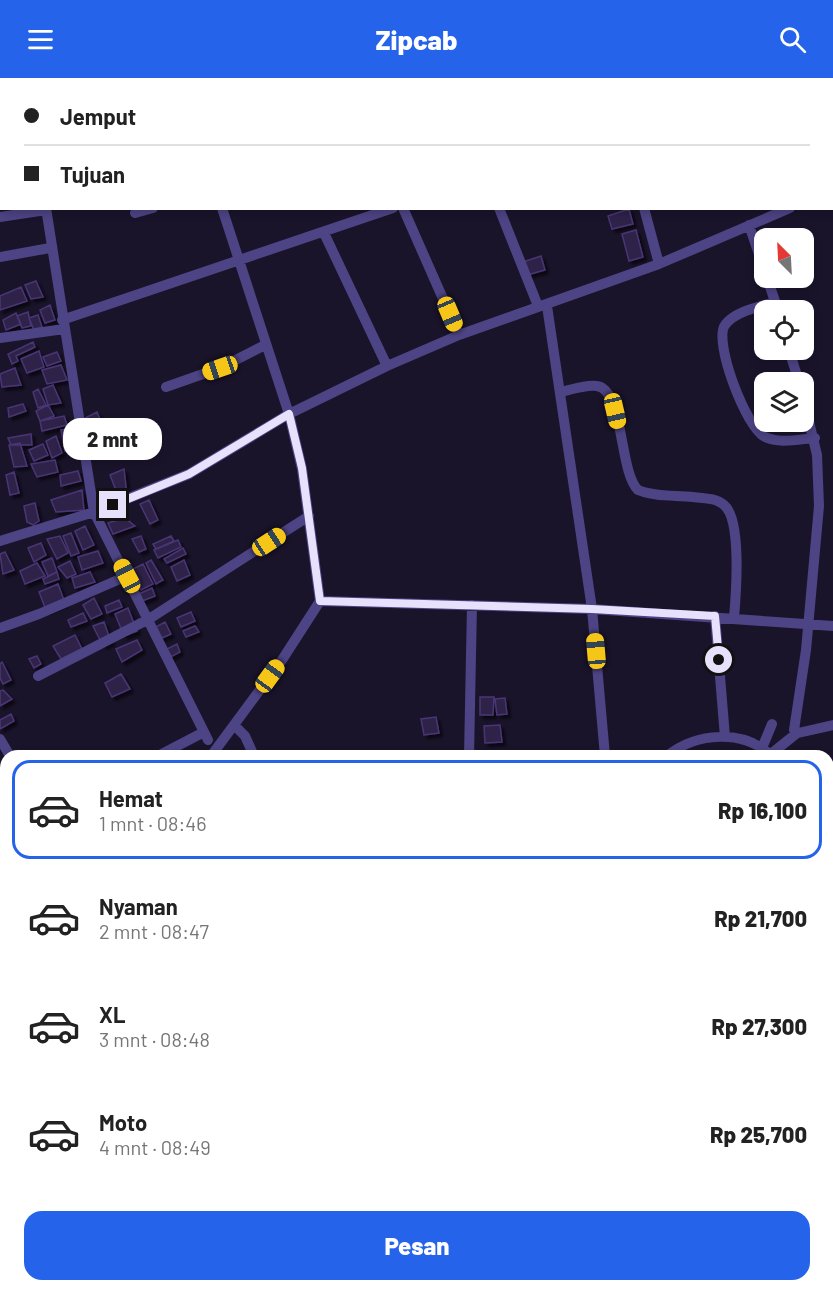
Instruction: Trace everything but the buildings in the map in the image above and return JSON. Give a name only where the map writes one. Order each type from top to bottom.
[{"type":"street","points":[[0,217],[40,210]]},
{"type":"street","points":[[46,210],[50,248],[94,512],[206,736],[172,750]]},
{"type":"street","points":[[135,213],[146,210]]},
{"type":"street","points":[[215,750],[320,601],[309,516],[289,414],[223,210]]},
{"type":"street","points":[[0,338],[63,325],[324,232],[362,214],[383,210]]},
{"type":"street","points":[[404,210],[459,335]]},
{"type":"street","points":[[500,210],[542,306],[560,392],[592,609],[604,750]]},
{"type":"street","points":[[644,210],[658,264]]},
{"type":"street","points":[[0,541],[94,512],[189,474],[289,414],[387,366],[459,335],[658,264],[785,210]]},
{"type":"street","points":[[749,225],[754,240]]},
{"type":"street","points":[[324,232],[387,366]]},
{"type":"street","points":[[0,257],[50,248]]},
{"type":"street","points":[[754,313],[729,321],[722,332],[722,347],[744,411],[758,433],[766,438],[780,440],[815,438]]},
{"type":"street","points":[[166,387],[220,368],[265,345]]},
{"type":"street","points":[[560,392],[596,386],[606,391],[615,411],[631,482],[638,490],[712,500],[725,506],[731,515],[733,527],[736,578],[735,618]]},
{"type":"street","points":[[797,733],[794,726],[808,624],[819,506],[819,475],[813,432]]},
{"type":"street","points":[[38,676],[149,619],[309,516]]},
{"type":"street","points":[[0,628],[127,576]]},
{"type":"street","points":[[320,601],[592,609],[833,626]]},
{"type":"street","points":[[470,750],[472,605]]},
{"type":"street","points":[[715,616],[725,737]]},
{"type":"street","points":[[769,750],[772,724]]},
{"type":"street","points":[[234,725],[245,736],[251,750]]},
{"type":"street","points":[[773,750],[797,733],[833,725]]},
{"type":"street","points":[[677,750],[692,741],[725,737],[761,750]]},
{"type":"route","points":[[113,505],[189,474],[289,414],[302,468],[320,601],[592,609],[715,616],[719,660]]}]
